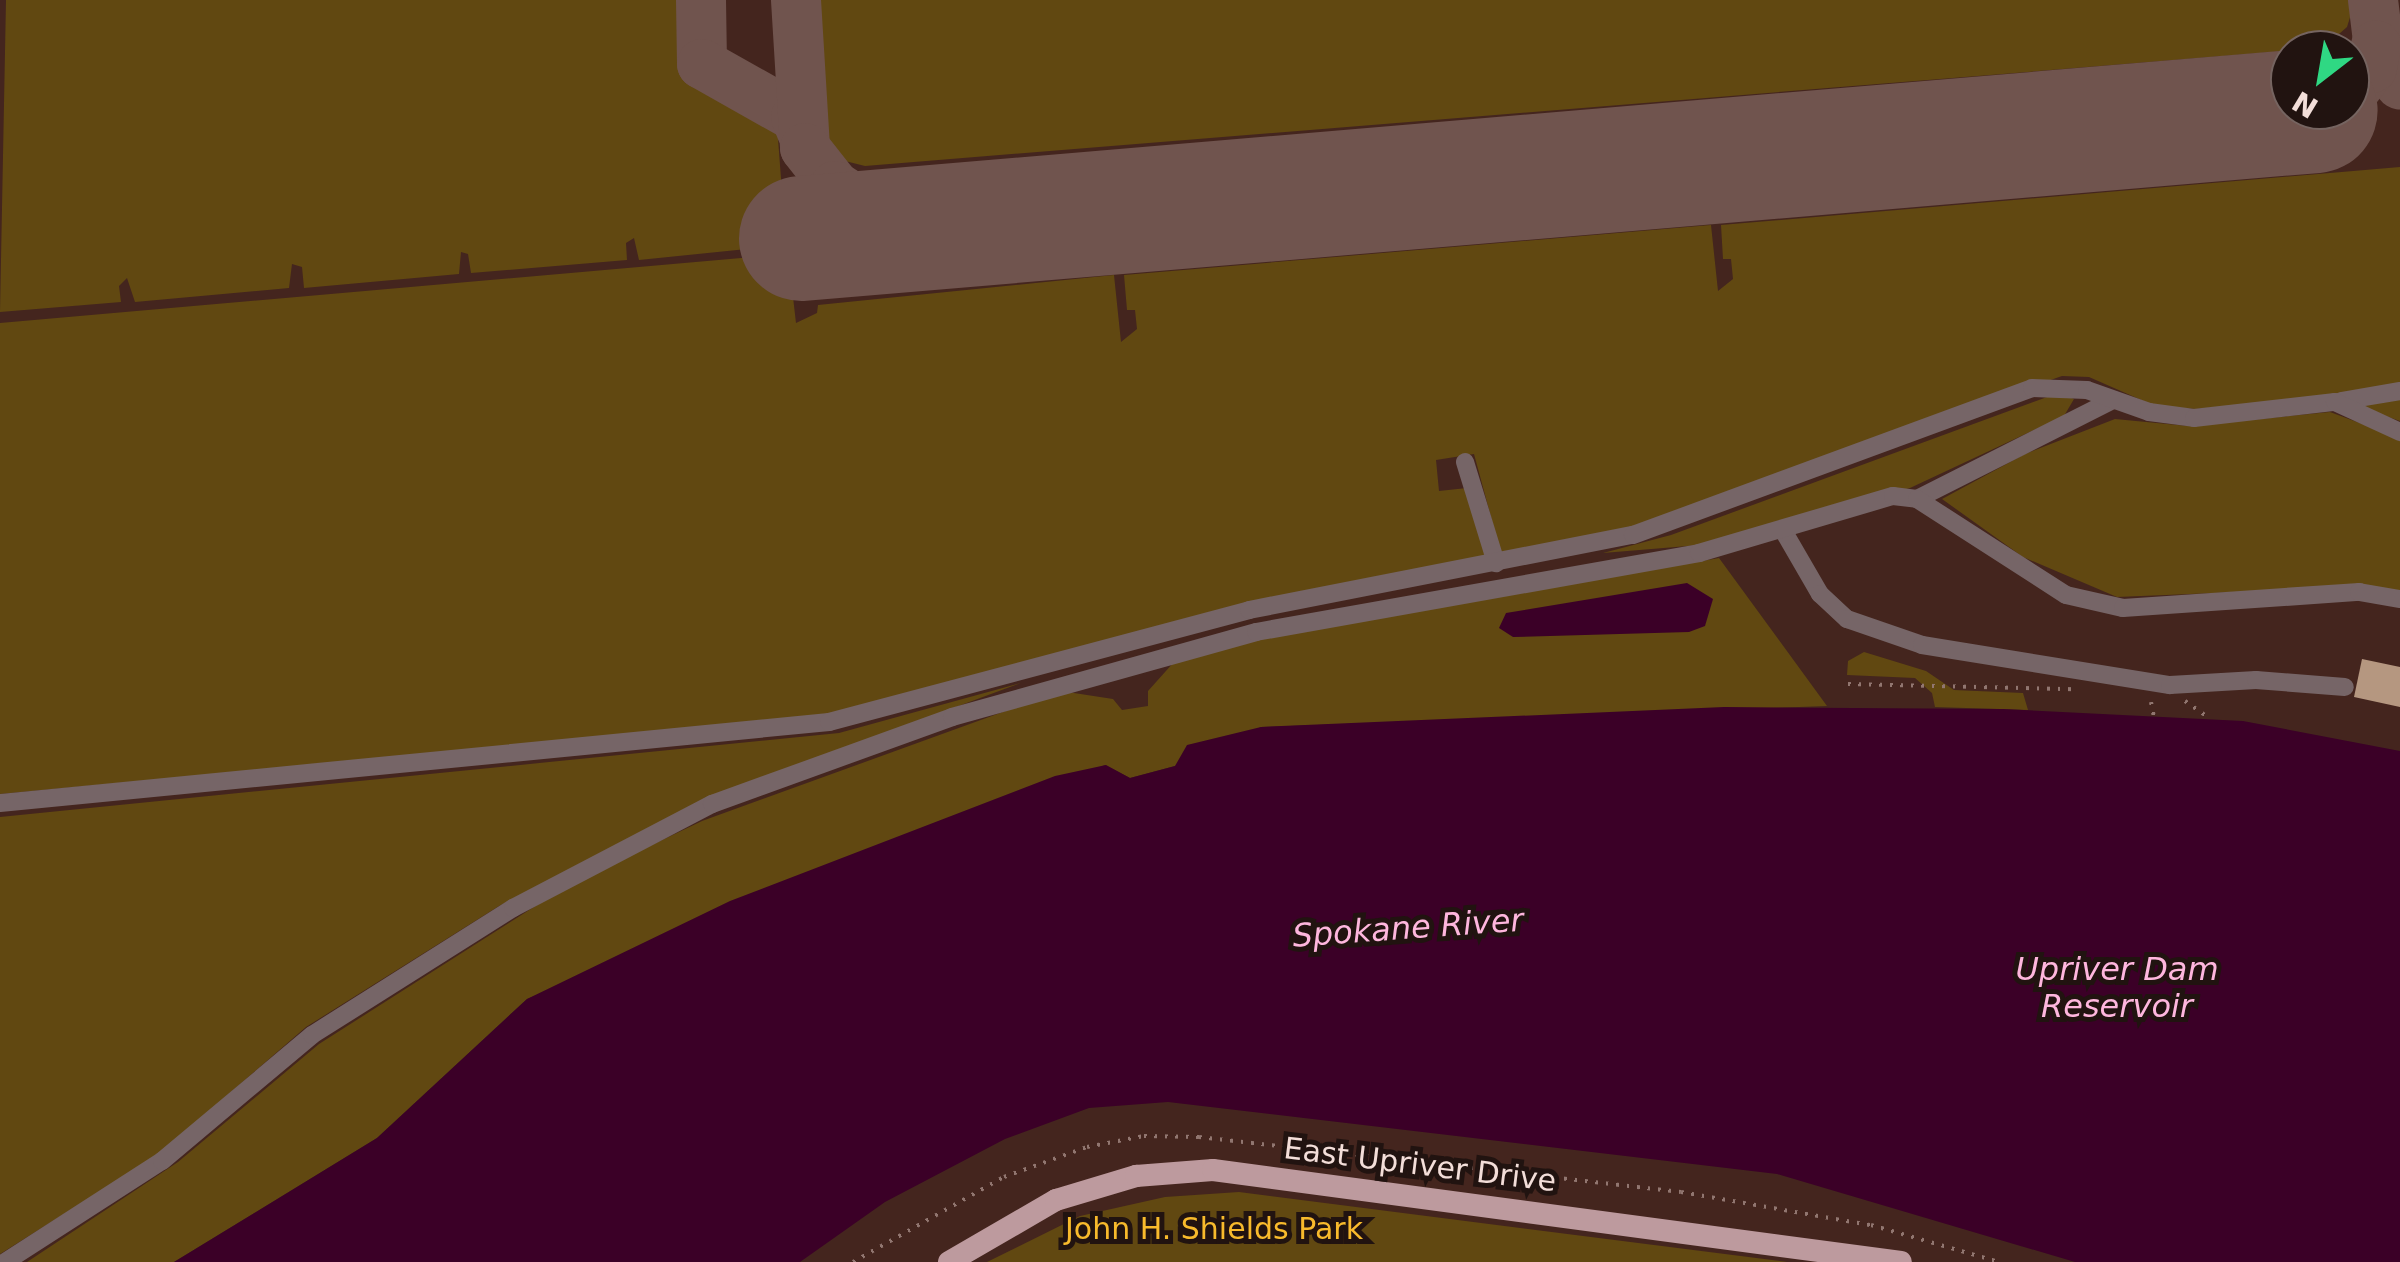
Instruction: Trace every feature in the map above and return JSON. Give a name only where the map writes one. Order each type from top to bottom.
[{"type":"main road","name":"East Upriver Drive","points":[[950,1262],[1056,1200],[1136,1176],[1212,1170],[1901,1262]]},
{"type":"lane","points":[[0,803],[829,722],[1249,610],[1496,563],[1695,516],[2032,388],[2058,385],[2194,418],[2400,391]]},
{"type":"lane","points":[[1918,499],[2113,400]]},
{"type":"lane","points":[[2336,402],[2379,417],[2400,432]]},
{"type":"lane","points":[[1465,462],[1496,563]]},
{"type":"lane","points":[[5,1262],[162,1161],[312,1036],[514,908],[712,804],[952,717],[1256,632],[1784,532],[1893,496],[1918,499],[2007,563],[2066,595],[2123,608],[2359,592],[2400,599]]},
{"type":"lane","points":[[1784,532],[1820,594],[1847,619],[1922,645],[2154,684],[2345,687]]},
{"type":"path","points":[[1848,684],[2084,690]]},
{"type":"path","points":[[2149,691],[2154,717]]},
{"type":"path","points":[[2172,692],[2205,715]]},
{"type":"green space","points":[[6,0],[683,0],[685,76],[777,125],[786,245],[639,260],[634,238],[626,243],[627,260],[471,273],[468,254],[461,252],[459,274],[304,288],[302,267],[292,264],[289,288],[135,302],[127,278],[119,286],[121,302],[0,312]]},
{"type":"green space","points":[[812,0],[2351,0],[2352,11],[2344,30],[2270,30],[2270,52],[865,166],[833,158],[818,133]]},
{"type":"green space","points":[[2400,167],[2400,421],[2331,397],[2196,409],[2155,406],[2089,377],[2062,376],[1631,527],[1501,554],[1474,454],[1436,460],[1439,491],[1467,488],[1487,557],[830,717],[0,794],[0,323],[788,254],[796,323],[817,313],[818,305],[1114,275],[1121,342],[1137,329],[1135,310],[1127,310],[1124,275],[1711,225],[1718,291],[1733,279],[1731,259],[1723,259],[1721,225]]},
{"type":"green space","points":[[2058,393],[2074,399],[2064,416],[1910,488],[1700,545],[1603,553],[1671,535]]},
{"type":"green space","points":[[2330,412],[2400,438],[2400,594],[2361,587],[2117,597],[2023,557],[1942,499],[2025,454],[2115,419],[2188,426]]},
{"type":"green space","points":[[1719,558],[1827,706],[1261,727],[1175,766],[1130,778],[1105,765],[527,999],[377,1138],[174,1262],[27,1262],[178,1162],[319,1044],[570,884],[702,821],[1061,691],[1113,699],[1122,710],[1148,706],[1148,691],[1174,662],[1257,640]]},
{"type":"green space","points":[[1864,652],[1926,671],[1954,690],[2023,693],[2028,710],[1935,707],[1932,693],[1915,678],[1847,675],[1848,661]]},
{"type":"green space","points":[[1021,683],[699,802],[499,906],[306,1027],[158,1155],[0,1254],[0,817],[839,733]]},
{"type":"green space","name":"John H. Shields Park","points":[[1239,1192],[1787,1262],[987,1262],[1080,1216],[1165,1197]]},
{"type":"water","points":[[1687,583],[1713,599],[1705,626],[1689,632],[1513,637],[1499,628],[1506,613]]},
{"type":"water","name":"Upriver Dam Reservoir","points":[[1724,707],[2003,709],[2243,721],[2400,751],[2400,1262],[2075,1262],[1777,1174],[1168,1102],[1089,1108],[1005,1139],[885,1202],[800,1262],[174,1262],[377,1138],[527,999],[730,901],[1055,776],[1106,765],[1130,778],[1175,766],[1187,745],[1261,727]]},
{"type":"building","points":[[2362,659],[2400,667],[2400,707],[2354,697]]},
{"type":"taxiway","points":[[701,0],[702,64],[796,117],[802,132]]},
{"type":"taxiway","points":[[796,0],[805,148],[835,186],[902,229]]},
{"type":"taxiway","points":[[2373,0],[2380,57],[2400,85]]},
{"type":"taxiway","points":[[2370,71],[2376,45]]},
{"type":"runway","points":[[801,238],[2270,114]]},
{"type":"water label","name":"Spokane River","points":[[1408,928]]}]
